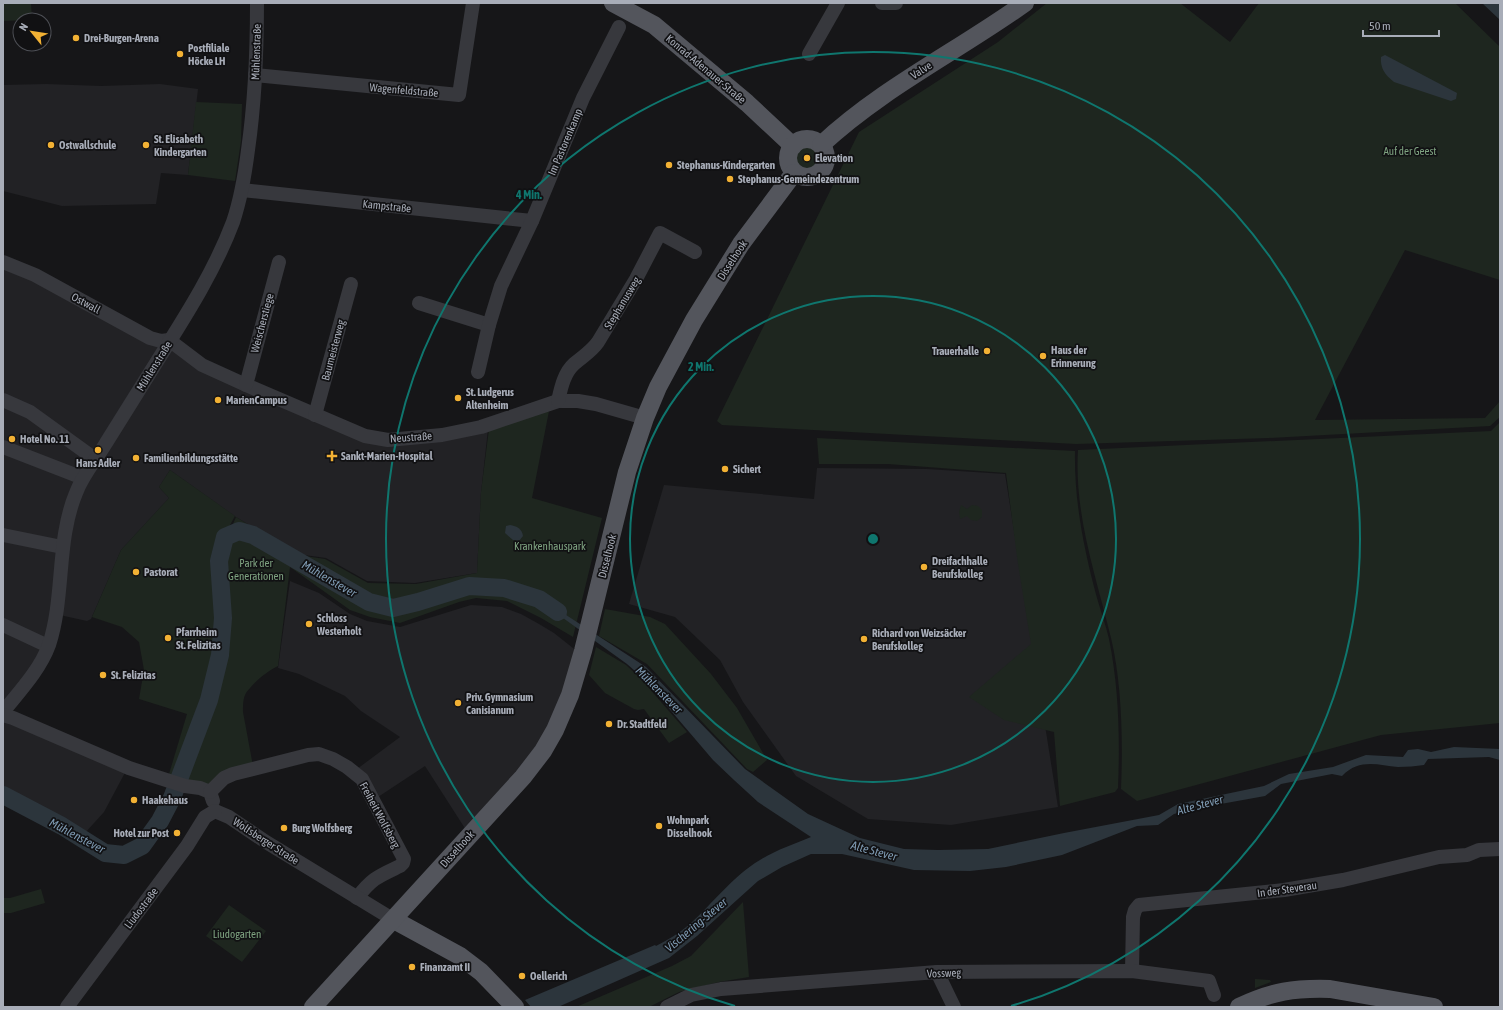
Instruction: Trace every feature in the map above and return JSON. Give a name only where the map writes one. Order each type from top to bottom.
[{"type":"main road","name":"Konrad-Adenauer-Straße","points":[[613,3],[654,25],[747,103],[793,146]]},
{"type":"main road","name":"Valve","points":[[821,145],[877,99],[918,71],[994,25],[1025,3]]},
{"type":"main road","points":[[804,139],[816,141],[821,145],[827,156],[825,167],[821,172],[808,178],[800,177],[794,173],[788,163],[790,151],[793,146],[804,139]]},
{"type":"main road","name":"Disselhook","points":[[313,1007],[523,777],[543,751],[570,695],[586,640],[627,472],[645,418],[658,387],[694,320],[742,244],[794,173]]},
{"type":"main road","name":"Wolfsberger Straße","points":[[394,920],[460,956],[481,972],[511,1003]]},
{"type":"main road","points":[[1239,1007],[1281,991],[1310,988],[1330,989],[1434,1007]]},
{"type":"street","name":"Mühlenstraße","points":[[3,712],[37,667],[48,646],[56,614],[62,547],[75,494],[83,478],[187,313],[233,222],[242,190],[251,131],[255,75],[257,3]]},
{"type":"street","name":"Wagenfeldstraße","points":[[255,75],[459,95],[473,3]]},
{"type":"street","points":[[809,54],[838,3]]},
{"type":"street","points":[[882,3],[896,3]]},
{"type":"street","name":"Im Pastorenkamp","points":[[478,372],[489,325],[501,286],[532,221],[583,98],[619,27]]},
{"type":"street","name":"Kampstraße","points":[[242,190],[532,221]]},
{"type":"street","name":"Stephanusweg","points":[[558,401],[568,370],[592,350],[598,342],[636,279],[660,233],[695,252]]},
{"type":"street","name":"Ostwall","points":[[3,262],[35,275],[150,338],[169,340]]},
{"type":"street","name":"Weischerstiege","points":[[246,385],[279,262]]},
{"type":"street","name":"Baumeisterweg","points":[[315,415],[352,284]]},
{"type":"street","points":[[419,303],[489,325]]},
{"type":"street","name":"Neustraße","points":[[169,340],[202,365],[366,436],[388,440],[442,435],[490,425],[540,406],[558,401],[578,401],[596,404],[645,418]]},
{"type":"street","points":[[3,400],[30,412],[95,459]]},
{"type":"street","points":[[3,449],[83,478]]},
{"type":"street","points":[[3,535],[62,547]]},
{"type":"street","points":[[3,625],[48,646]]},
{"type":"street","points":[[3,716],[20,721],[129,768],[171,782],[200,788],[210,792],[215,811]]},
{"type":"street","name":"Freiheit Wolfsberg","points":[[210,792],[224,778],[233,774],[308,754],[319,754],[333,759],[354,773],[362,779],[404,859],[400,866],[367,884],[357,898]]},
{"type":"street","name":"Wolfsberger Straße","points":[[215,811],[229,817],[266,842],[394,920]]},
{"type":"street","name":"Liudostraße","points":[[67,1007],[187,846],[205,817],[215,811]]},
{"type":"street","name":"In der Steverau","points":[[1132,971],[1133,916],[1139,905],[1284,890],[1343,880],[1439,857],[1467,855],[1479,850],[1500,850]]},
{"type":"street","name":"Vossweg","points":[[667,1007],[691,995],[721,990],[937,972],[1132,971],[1209,981],[1214,995]]},
{"type":"street","points":[[937,972],[954,1007]]},
{"type":"shaded area","name":"Ostwallschule","points":[[46,84],[101,86],[160,84],[198,89],[188,175],[161,173],[156,204],[62,206],[3,191],[3,85]]},
{"type":"shaded area","points":[[3,263],[363,438],[488,429],[481,493],[477,573],[415,583],[367,581],[326,558],[297,554],[236,517],[170,470],[159,487],[169,498],[121,550],[91,619],[87,621],[55,614],[48,646],[3,711]]},
{"type":"shaded area","name":"Richard von Weizsäcker Berufskolleg","points":[[817,468],[927,469],[1005,474],[1058,807],[951,825],[868,819],[796,776],[743,702],[720,660],[675,617],[629,604],[664,485],[814,499]]},
{"type":"shaded area","name":"Priv. Gymnasium Canisianum","points":[[290,581],[319,593],[350,614],[367,621],[400,627],[471,605],[502,607],[521,614],[539,624],[554,633],[578,652],[550,734],[466,830],[425,766],[375,799],[357,769],[400,737],[361,711],[345,696],[299,674],[278,668]]},
{"type":"shaded area","points":[[3,716],[128,767],[104,812],[84,834],[3,788]]},
{"type":"green space","points":[[3,3],[31,3],[32,12],[12,12],[12,21],[3,21]]},
{"type":"green space","name":"Auf der Geest","points":[[1047,3],[1180,3],[1230,42],[1259,3],[1455,3],[1500,47],[1500,280],[1405,250],[1315,420],[1485,418],[1500,401],[1500,417],[1490,426],[1269,438],[1076,444],[722,425],[717,421],[859,132],[998,42]]},
{"type":"green space","points":[[196,102],[242,104],[241,141],[235,181],[188,175]]},
{"type":"green space","points":[[807,146],[816,149],[819,158],[816,167],[807,170],[798,167],[795,158],[798,149]]},
{"type":"green space","points":[[549,411],[532,498],[602,518],[573,637],[541,618],[507,601],[476,598],[459,602],[400,623],[370,617],[350,610],[290,567],[278,666],[256,681],[246,693],[244,699],[243,712],[253,766],[212,787],[182,779],[212,701],[222,655],[226,617],[222,562],[227,538],[236,517],[298,555],[325,559],[368,583],[416,584],[477,573],[481,492],[489,429]]},
{"type":"green space","points":[[1500,422],[1500,723],[1381,735],[1137,801],[1121,789],[1122,733],[1120,694],[1115,656],[1087,545],[1083,522],[1079,498],[1078,450],[1491,431]]},
{"type":"green space","points":[[817,438],[1075,451],[1076,488],[1084,544],[1092,580],[1109,639],[1115,676],[1119,751],[1118,788],[1115,792],[1060,806],[1054,732],[1004,720],[969,697],[1031,644],[1018,564],[1006,473],[888,464],[819,464]]},
{"type":"green space","points":[[170,470],[235,516],[224,536],[216,561],[221,618],[217,656],[206,700],[178,777],[169,774],[187,714],[139,699],[144,670],[139,642],[122,627],[92,617],[121,550],[169,498],[159,487]]},
{"type":"green space","points":[[961,505],[967,509],[972,505],[978,506],[982,510],[982,517],[977,521],[971,520],[967,516],[960,519],[959,512]]},
{"type":"green space","points":[[605,609],[650,617],[665,624],[711,674],[737,708],[767,760],[753,772],[747,769],[647,664],[599,636]]},
{"type":"green space","points":[[596,647],[626,665],[642,680],[687,732],[669,743],[644,709],[634,709],[605,693],[589,675]]},
{"type":"green space","points":[[41,889],[45,903],[11,913],[3,913],[3,898],[10,898]]},
{"type":"green space","points":[[743,902],[749,977],[719,982],[679,992],[649,1007],[576,1007],[672,966],[691,956]]},
{"type":"green space","name":"Liudogarten","points":[[229,905],[266,931],[242,962],[206,936]]},
{"type":"green space","points":[[1255,979],[1270,980],[1271,982],[1255,988]]},
{"type":"water","points":[[1482,3],[1500,3],[1500,20]]},
{"type":"water","points":[[1385,55],[1457,93],[1456,99],[1451,101],[1394,82],[1388,77],[1382,68],[1381,57]]},
{"type":"water","points":[[510,525],[517,527],[522,531],[523,536],[519,541],[513,540],[505,533],[506,526]]},
{"type":"water","points":[[540,598],[646,667],[745,769],[808,814],[860,838],[904,849],[988,849],[1159,815],[1178,804],[1264,786],[1289,774],[1333,767],[1366,755],[1403,757],[1408,750],[1418,749],[1431,752],[1454,747],[1500,749],[1500,760],[1489,757],[1428,759],[1424,765],[1398,767],[1376,764],[1362,765],[1348,770],[1342,776],[1332,774],[1281,784],[1265,796],[1193,809],[1174,814],[1158,825],[1137,826],[1062,855],[1006,867],[970,871],[914,870],[842,854],[811,854],[782,867],[758,881],[697,936],[669,958],[558,1007],[531,1007],[525,1000],[655,945],[656,946],[669,939],[690,924],[750,866],[772,853],[811,837],[758,802],[713,760],[643,678],[627,664],[538,600]]},
{"type":"waterway","name":"Mühlenstever","points":[[3,795],[62,826],[105,853],[124,855],[142,846],[160,821],[172,798],[209,700],[220,655],[223,618],[219,561],[225,537],[239,531],[253,535],[369,602],[393,608],[469,586],[504,588],[539,599],[558,612]]},
{"type":"place","name":"Drei-Burgen-Arena","points":[[76,38]]},
{"type":"place","name":"Postfiliale Höcke LH","points":[[180,54]]},
{"type":"place","name":"Ostwallschule","points":[[51,145]]},
{"type":"place","name":"St. Elisabeth Kindergarten","points":[[146,145]]},
{"type":"place","name":"Elevation","points":[[807,158]]},
{"type":"place","name":"Stephanus-Kindergarten","points":[[669,165]]},
{"type":"place","name":"Stephanus-Gemeindezentrum","points":[[730,179]]},
{"type":"place","name":"Trauerhalle","points":[[987,351]]},
{"type":"place","name":"Haus der Erinnerung","points":[[1043,356]]},
{"type":"place","name":"St. Ludgerus Altenheim","points":[[458,398]]},
{"type":"place","name":"MarienCampus","points":[[218,400]]},
{"type":"place","name":"Hotel No. 11","points":[[12,439]]},
{"type":"place","name":"Hans Adler","points":[[98,450]]},
{"type":"place","name":"Sankt-Marien-Hospital","points":[[332,456]]},
{"type":"place","name":"Familienbildungsstätte","points":[[136,458]]},
{"type":"place","name":"Sichert","points":[[725,469]]},
{"type":"place","name":"Dreifachhalle Berufskolleg","points":[[924,567]]},
{"type":"place","name":"Pastorat","points":[[136,572]]},
{"type":"place","name":"Schloss Westerholt","points":[[309,624]]},
{"type":"place","name":"Pfarrheim St. Felizitas","points":[[168,638]]},
{"type":"place","name":"Richard von Weizsäcker Berufskolleg","points":[[864,639]]},
{"type":"place","name":"St. Felizitas","points":[[103,675]]},
{"type":"place","name":"Priv. Gymnasium Canisianum","points":[[458,703]]},
{"type":"place","name":"Dr. Stadtfeld","points":[[609,724]]},
{"type":"place","name":"Haakehaus","points":[[134,800]]},
{"type":"place","name":"Wohnpark Disselhook","points":[[659,826]]},
{"type":"place","name":"Burg Wolfsberg","points":[[284,828]]},
{"type":"place","name":"Hotel zur Post","points":[[177,833]]},
{"type":"place","name":"Finanzamt II","points":[[412,967]]},
{"type":"place","name":"Oellerich","points":[[522,976]]},
{"type":"park label","name":"Krankenhauspark","points":[[550,546]]},
{"type":"park label","name":"Park der Generationen","points":[[256,569]]},
{"type":"water label","name":"Alte Stever","points":[[1200,805]]},
{"type":"water label","name":"Alte Stever","points":[[874,851]]},
{"type":"water label","name":"Vischering-Stever","points":[[696,925]]}]
